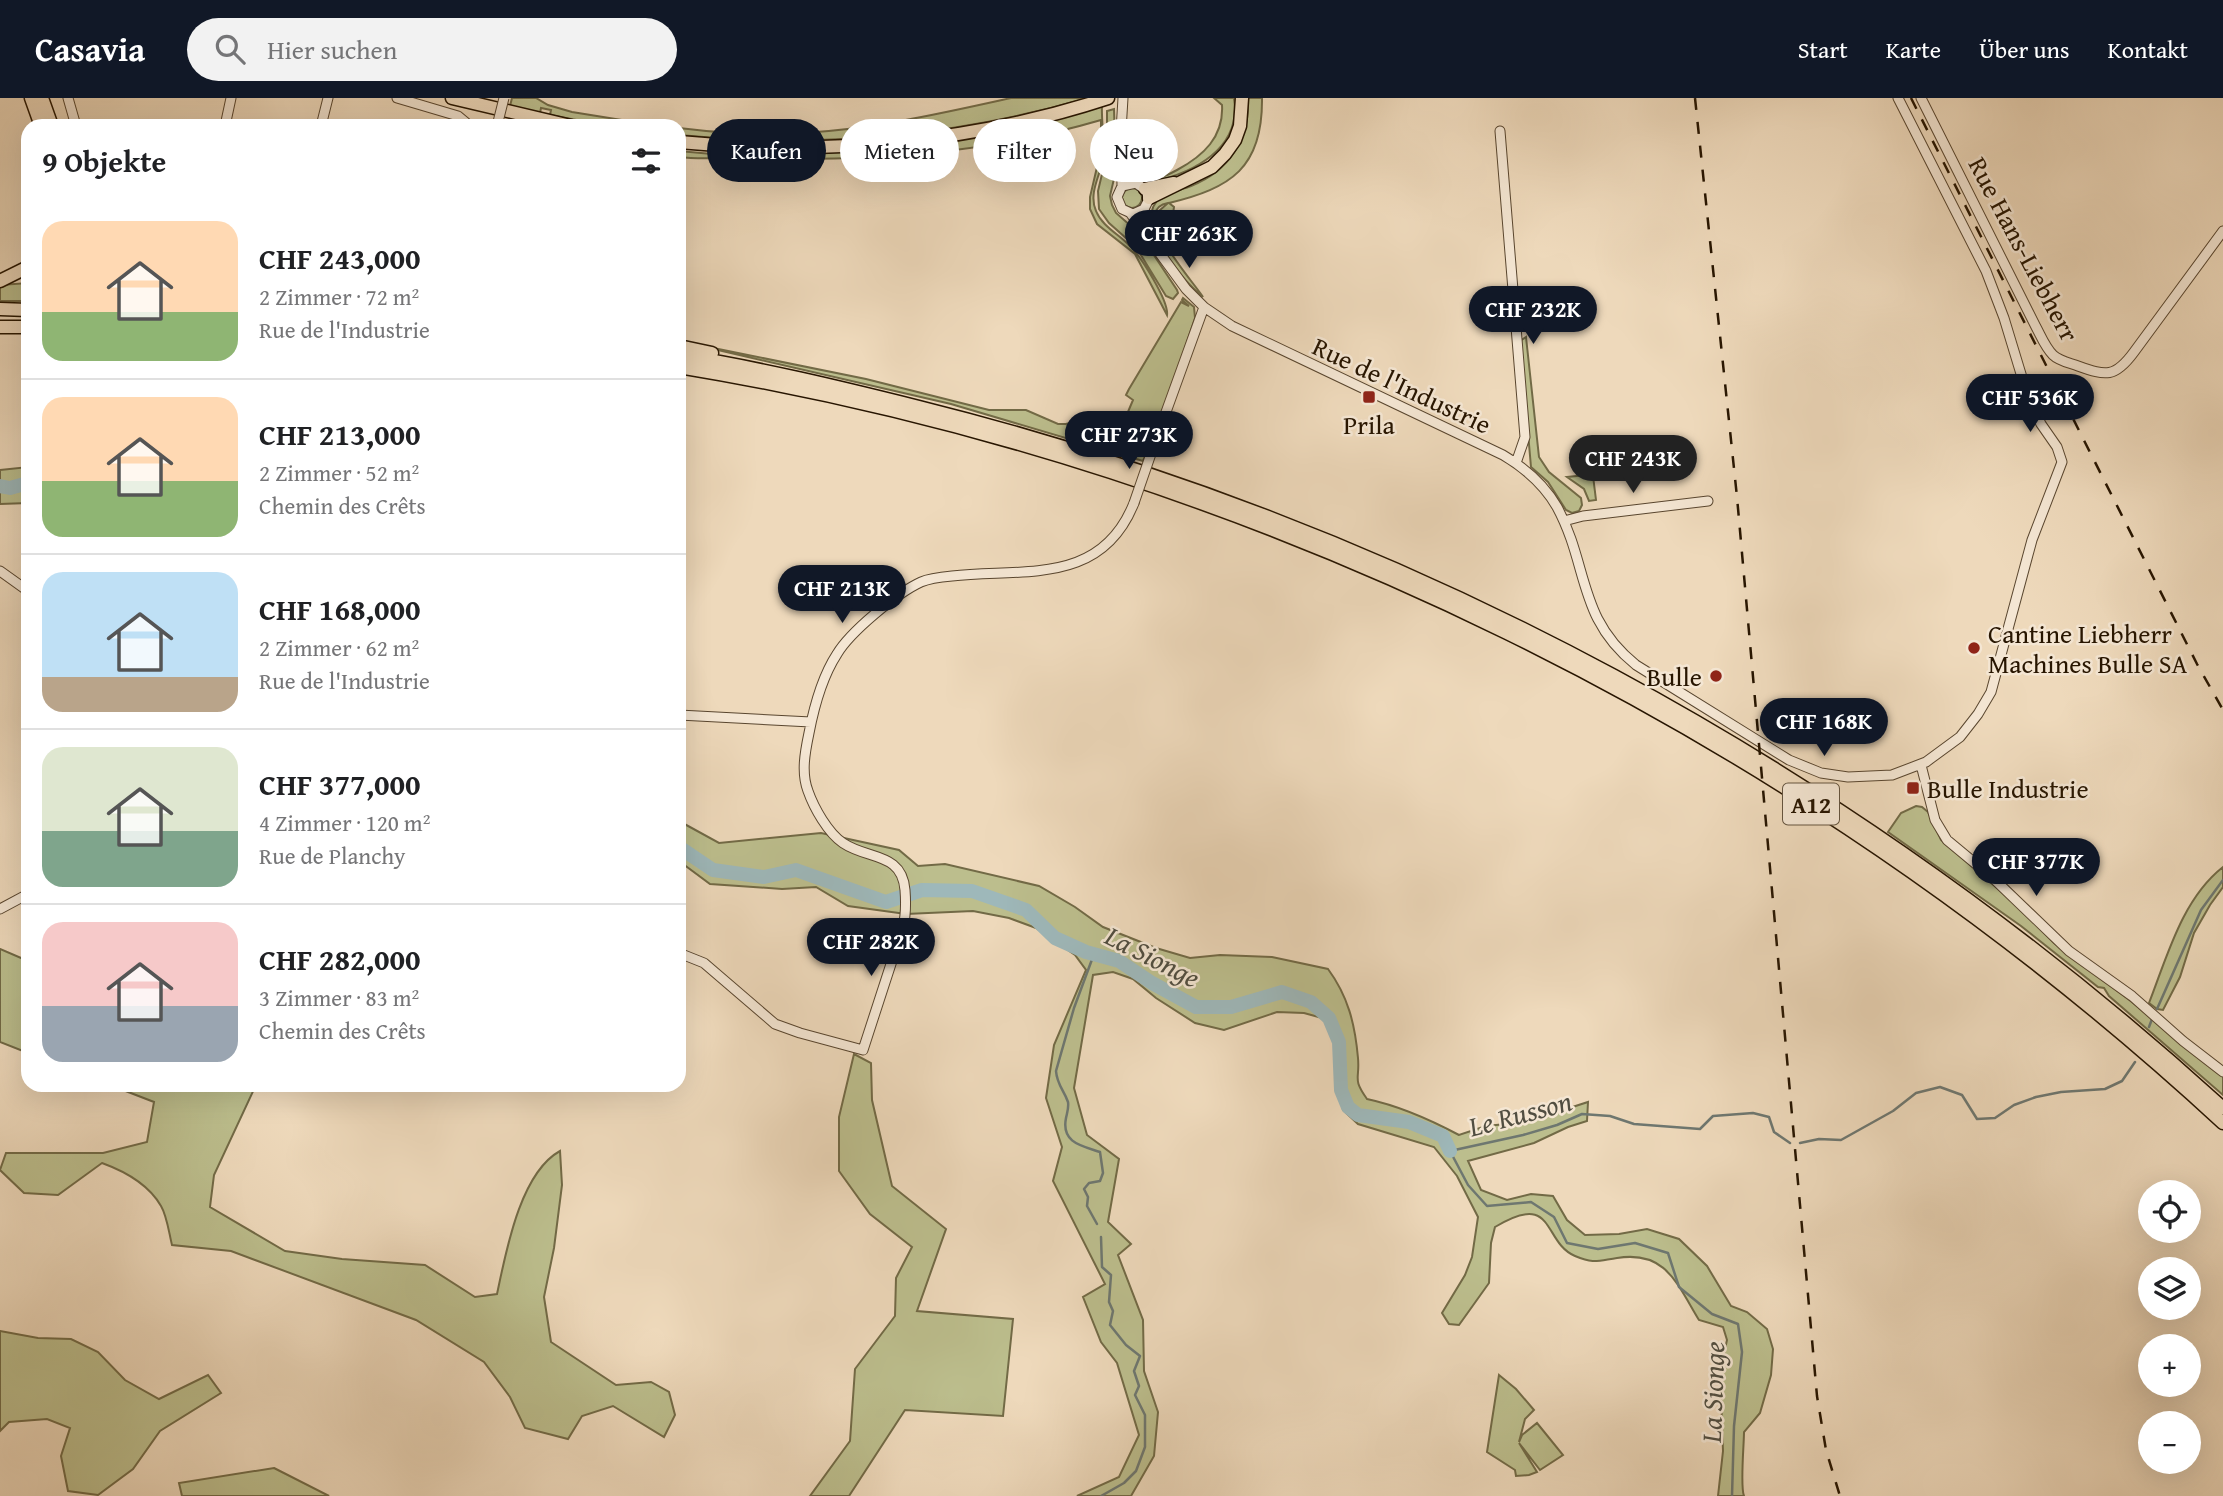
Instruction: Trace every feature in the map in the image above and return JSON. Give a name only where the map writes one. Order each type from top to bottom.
[{"type":"highway","points":[[31,98],[38,119]]},
{"type":"highway","points":[[42,98],[50,119]]},
{"type":"highway","points":[[452,98],[541,119]]},
{"type":"highway","points":[[686,142],[792,147],[917,139],[974,132],[1027,121],[1108,98]]},
{"type":"highway","points":[[1143,195],[1194,177],[1212,167],[1225,154],[1240,126],[1240,100]]},
{"type":"highway","points":[[0,281],[21,270]]},
{"type":"highway","points":[[0,310],[21,310]]},
{"type":"highway","points":[[0,321],[21,321]]},
{"type":"highway","points":[[0,327],[21,327]]},
{"type":"highway","points":[[686,347],[838,379],[1001,419],[1161,468],[1298,520],[1459,590],[1552,638],[1574,653]]},
{"type":"highway","name":"A12","points":[[686,356],[840,387],[1000,427],[1174,481],[1293,526],[1446,591],[1574,653],[1755,755],[1926,868],[2065,972],[2223,1108]]},
{"type":"highway","name":"A12","points":[[686,368],[874,406],[968,430],[1102,470],[1203,504],[1339,556],[1512,635],[1599,679],[1703,737],[1885,853],[2058,981],[2223,1123]]},
{"type":"street","points":[[68,98],[74,119]]},
{"type":"street","points":[[226,119],[231,98]]},
{"type":"street","points":[[323,119],[328,98]]},
{"type":"street","points":[[397,98],[462,119]]},
{"type":"street","points":[[499,119],[504,98]]},
{"type":"street","points":[[1122,119],[1123,98]]},
{"type":"street","name":"Rue Hans-Liebherr","points":[[1898,98],[1986,271],[2007,328],[2026,393],[2041,424],[2057,447],[2062,462],[2032,540],[1991,692],[1960,737],[1921,765]]},
{"type":"street","name":"Rue Hans-Liebherr","points":[[1921,98],[2036,327],[2052,354],[2062,360],[2102,374],[2123,366],[2223,231]]},
{"type":"street","points":[[1500,131],[1524,422],[1524,445],[1516,463]]},
{"type":"street","points":[[1122,182],[1122,186],[1143,195]]},
{"type":"street","points":[[1138,182],[1156,248]]},
{"type":"street","name":"Rue de l'Industrie","points":[[1122,186],[1118,203],[1124,211],[1131,214],[1175,276],[1204,307],[1245,334],[1437,423],[1516,463],[1530,473],[1545,489],[1563,521],[1598,621],[1615,646],[1643,670],[1780,755],[1815,771],[1840,777],[1867,778],[1892,775],[1921,765]]},
{"type":"street","points":[[1131,214],[1143,195]]},
{"type":"street","points":[[686,956],[704,963],[775,1024],[800,1034],[863,1050],[903,927],[906,909],[904,886],[900,871],[893,863],[841,842],[831,831],[807,788],[804,770],[811,722],[827,671],[838,651],[857,630],[908,589],[925,580],[1053,569],[1080,562],[1095,554],[1115,536],[1134,503],[1204,307]]},
{"type":"street","points":[[1563,521],[1583,516],[1708,501]]},
{"type":"street","points":[[0,571],[21,585]]},
{"type":"street","points":[[686,715],[811,722]]},
{"type":"street","points":[[1921,765],[1936,820],[1947,840],[2075,956],[2132,996],[2223,1072]]},
{"type":"street","points":[[0,909],[21,898]]},
{"type":"green space","points":[[512,98],[536,98],[548,105],[572,112],[616,119],[571,119],[550,115],[551,110],[541,108],[540,113],[510,106]]},
{"type":"green space","points":[[1011,98],[1088,98],[1002,119],[973,119],[973,124],[959,127],[959,119],[913,119]]},
{"type":"green space","points":[[1214,98],[1234,98],[1234,116],[1222,145],[1198,165],[1178,174],[1178,169],[1210,144],[1219,127],[1222,105]]},
{"type":"green space","points":[[1248,98],[1262,98],[1261,122],[1257,142],[1239,171],[1210,190],[1169,203],[1174,207],[1173,214],[1162,216],[1160,210],[1168,203],[1158,208],[1155,218],[1167,247],[1203,297],[1184,278],[1163,250],[1152,221],[1153,208],[1163,196],[1204,180],[1226,162],[1241,140],[1248,113]]},
{"type":"green space","points":[[1102,105],[1102,119],[1090,119],[1090,123],[1076,127],[1076,119],[1056,119]]},
{"type":"green space","points":[[1114,109],[1114,119],[1107,119],[1107,111]]},
{"type":"green space","points":[[686,129],[707,131],[707,137],[686,136]]},
{"type":"green space","points":[[840,130],[840,139],[826,139],[826,131]]},
{"type":"green space","points":[[973,137],[973,148],[959,149],[959,139]]},
{"type":"green space","points":[[840,150],[840,159],[826,159],[826,151]]},
{"type":"green space","points":[[686,152],[707,154],[707,158],[686,157]]},
{"type":"green space","points":[[1094,182],[1097,182],[1093,199],[1096,211],[1102,221],[1134,250],[1159,289],[1167,315],[1135,254],[1097,224],[1090,209]]},
{"type":"green space","points":[[1100,182],[1113,182],[1110,196],[1116,213],[1140,234],[1177,290],[1178,293],[1173,299],[1166,296],[1136,247],[1109,223],[1099,209]]},
{"type":"green space","points":[[1128,188],[1136,188],[1142,198],[1136,208],[1128,208],[1122,202],[1122,194]]},
{"type":"green space","points":[[21,284],[21,301],[0,301],[0,285]]},
{"type":"green space","points":[[1183,298],[1194,307],[1195,318],[1162,417],[1143,461],[951,404],[686,343],[866,379],[989,410],[1026,410],[1058,424],[1091,417],[1120,431],[1133,400],[1126,395],[1181,302],[1189,306]]},
{"type":"green space","points":[[1526,337],[1539,457],[1549,472],[1581,498],[1579,511],[1572,513],[1566,510],[1548,482],[1531,467],[1520,341]]},
{"type":"green space","points":[[1591,460],[1596,500],[1589,501],[1584,489],[1567,477],[1586,475],[1585,461]]},
{"type":"green space","points":[[21,468],[21,503],[0,504],[0,470]]},
{"type":"green space","points":[[1916,806],[1928,812],[1941,840],[2017,905],[2054,943],[2132,1002],[2223,1077],[2223,1095],[2109,996],[2104,988],[2098,987],[2021,926],[1888,832],[1901,813]]},
{"type":"green space","points":[[686,825],[719,843],[821,833],[899,850],[918,866],[945,864],[1039,886],[1103,927],[1190,958],[1220,955],[1272,957],[1328,969],[1341,990],[1349,1011],[1357,1046],[1358,1083],[1367,1099],[1414,1114],[1459,1135],[1486,1126],[1526,1122],[1588,1102],[1587,1121],[1534,1143],[1468,1161],[1481,1190],[1507,1200],[1531,1194],[1553,1196],[1567,1220],[1585,1235],[1619,1234],[1647,1229],[1679,1239],[1707,1266],[1731,1306],[1747,1312],[1767,1329],[1773,1349],[1771,1375],[1760,1413],[1744,1432],[1744,1496],[1718,1496],[1723,1451],[1720,1371],[1727,1340],[1723,1327],[1699,1320],[1668,1272],[1647,1259],[1634,1257],[1596,1261],[1581,1259],[1565,1249],[1546,1222],[1538,1216],[1529,1214],[1515,1217],[1495,1227],[1491,1243],[1489,1283],[1459,1325],[1449,1324],[1442,1313],[1465,1275],[1472,1257],[1478,1217],[1457,1176],[1434,1147],[1358,1124],[1343,1110],[1336,1070],[1336,1034],[1322,1018],[1304,1013],[1277,1012],[1224,1030],[1195,1023],[1156,998],[1133,979],[1113,972],[1093,975],[1074,1088],[1087,1135],[1119,1159],[1108,1222],[1131,1244],[1118,1255],[1143,1320],[1144,1371],[1158,1412],[1154,1456],[1131,1496],[1077,1496],[1119,1477],[1139,1435],[1117,1363],[1101,1342],[1083,1297],[1105,1284],[1053,1181],[1062,1147],[1046,1098],[1054,1045],[1086,970],[1075,955],[1036,928],[1009,918],[973,911],[906,914],[848,906],[816,887],[782,889],[710,884],[686,866]]},
{"type":"green space","points":[[2223,867],[2223,887],[2194,933],[2180,977],[2163,1010],[2157,1009],[2149,1003],[2177,930],[2197,895]]},
{"type":"green space","points":[[0,949],[21,958],[21,1050],[0,1042]]},
{"type":"green space","points":[[854,1054],[871,1063],[872,1100],[892,1186],[946,1229],[917,1311],[1013,1319],[1003,1416],[905,1410],[849,1496],[810,1496],[850,1441],[855,1369],[895,1316],[896,1278],[912,1247],[870,1214],[839,1171],[839,1117]]},
{"type":"green space","points":[[128,1092],[253,1092],[214,1175],[210,1207],[285,1251],[342,1259],[425,1265],[475,1297],[497,1294],[510,1236],[525,1195],[546,1162],[560,1151],[562,1185],[544,1297],[551,1342],[616,1385],[651,1382],[669,1392],[675,1415],[664,1437],[613,1406],[582,1416],[568,1439],[525,1428],[510,1397],[484,1362],[416,1320],[231,1251],[172,1245],[165,1215],[156,1198],[135,1180],[110,1166],[102,1163],[58,1195],[24,1193],[0,1170],[6,1153],[103,1153],[147,1142],[154,1102]]},
{"type":"green space","points":[[0,1331],[38,1338],[71,1339],[98,1352],[125,1380],[159,1399],[208,1375],[221,1393],[160,1431],[133,1469],[98,1495],[68,1491],[61,1456],[70,1428],[47,1419],[9,1422],[0,1431]]},
{"type":"green space","points":[[1499,1375],[1516,1389],[1534,1410],[1525,1419],[1519,1442],[1522,1435],[1537,1423],[1563,1455],[1540,1470],[1519,1443],[1537,1472],[1529,1475],[1516,1476],[1515,1470],[1487,1452]]},
{"type":"green space","points":[[274,1468],[329,1496],[182,1496],[179,1483]]},
{"type":"waterway","name":"La Sionge","points":[[0,486],[10,488],[21,485]]},
{"type":"waterway","name":"La Sionge","points":[[686,852],[713,870],[764,877],[796,870],[886,902],[922,890],[972,891],[1026,910],[1055,938],[1086,952],[1119,961],[1196,1007],[1231,1007],[1282,992],[1311,1002],[1329,1018],[1339,1042],[1341,1090],[1348,1107],[1358,1115],[1409,1122],[1443,1136],[1450,1151]]},
{"type":"waterway","name":"Le Russon","points":[[2157,1009],[2201,910],[2223,880]]},
{"type":"waterway","points":[[1094,954],[1074,1008],[1056,1071],[1068,1102],[1065,1126],[1067,1133],[1074,1142],[1100,1152],[1103,1173],[1100,1181],[1089,1183],[1084,1189],[1088,1197],[1087,1206],[1097,1224]]},
{"type":"waterway","name":"Le Russon","points":[[2149,1027],[2152,1019]]},
{"type":"waterway","name":"Le Russon","points":[[1800,1143],[1819,1139],[1841,1140],[1893,1111],[1916,1093],[1940,1087],[1962,1095],[1977,1119],[1995,1118],[2014,1105],[2036,1097],[2105,1089],[2122,1081],[2135,1062]]},
{"type":"waterway","name":"La Sionge","points":[[1732,1496],[1734,1426],[1742,1352],[1738,1324],[1712,1314],[1679,1287],[1668,1253],[1635,1243],[1598,1249],[1567,1243],[1554,1217],[1531,1202],[1487,1206],[1468,1185],[1450,1151],[1523,1135],[1582,1114],[1610,1116],[1634,1124],[1700,1129],[1713,1116],[1753,1113],[1769,1117],[1774,1132],[1790,1143]]},
{"type":"waterway","points":[[1101,1237],[1102,1267],[1111,1275],[1109,1302],[1113,1311],[1110,1325],[1126,1345],[1140,1356],[1134,1371],[1139,1386],[1135,1395],[1145,1415],[1145,1447],[1136,1471],[1124,1483],[1101,1496]]},
{"type":"railway","points":[[1695,98],[1737,497],[1817,1396],[1826,1450],[1840,1496]]},
{"type":"railway","points":[[1911,98],[2197,664],[2223,710]]},
{"type":"place","name":"Prila","points":[[1369,397]]},
{"type":"place","name":"Cantine Liebherr Machines Bulle SA","points":[[1974,648]]},
{"type":"place","name":"Bulle","points":[[1716,676]]},
{"type":"place","name":"Bulle Industrie","points":[[1913,788]]}]
